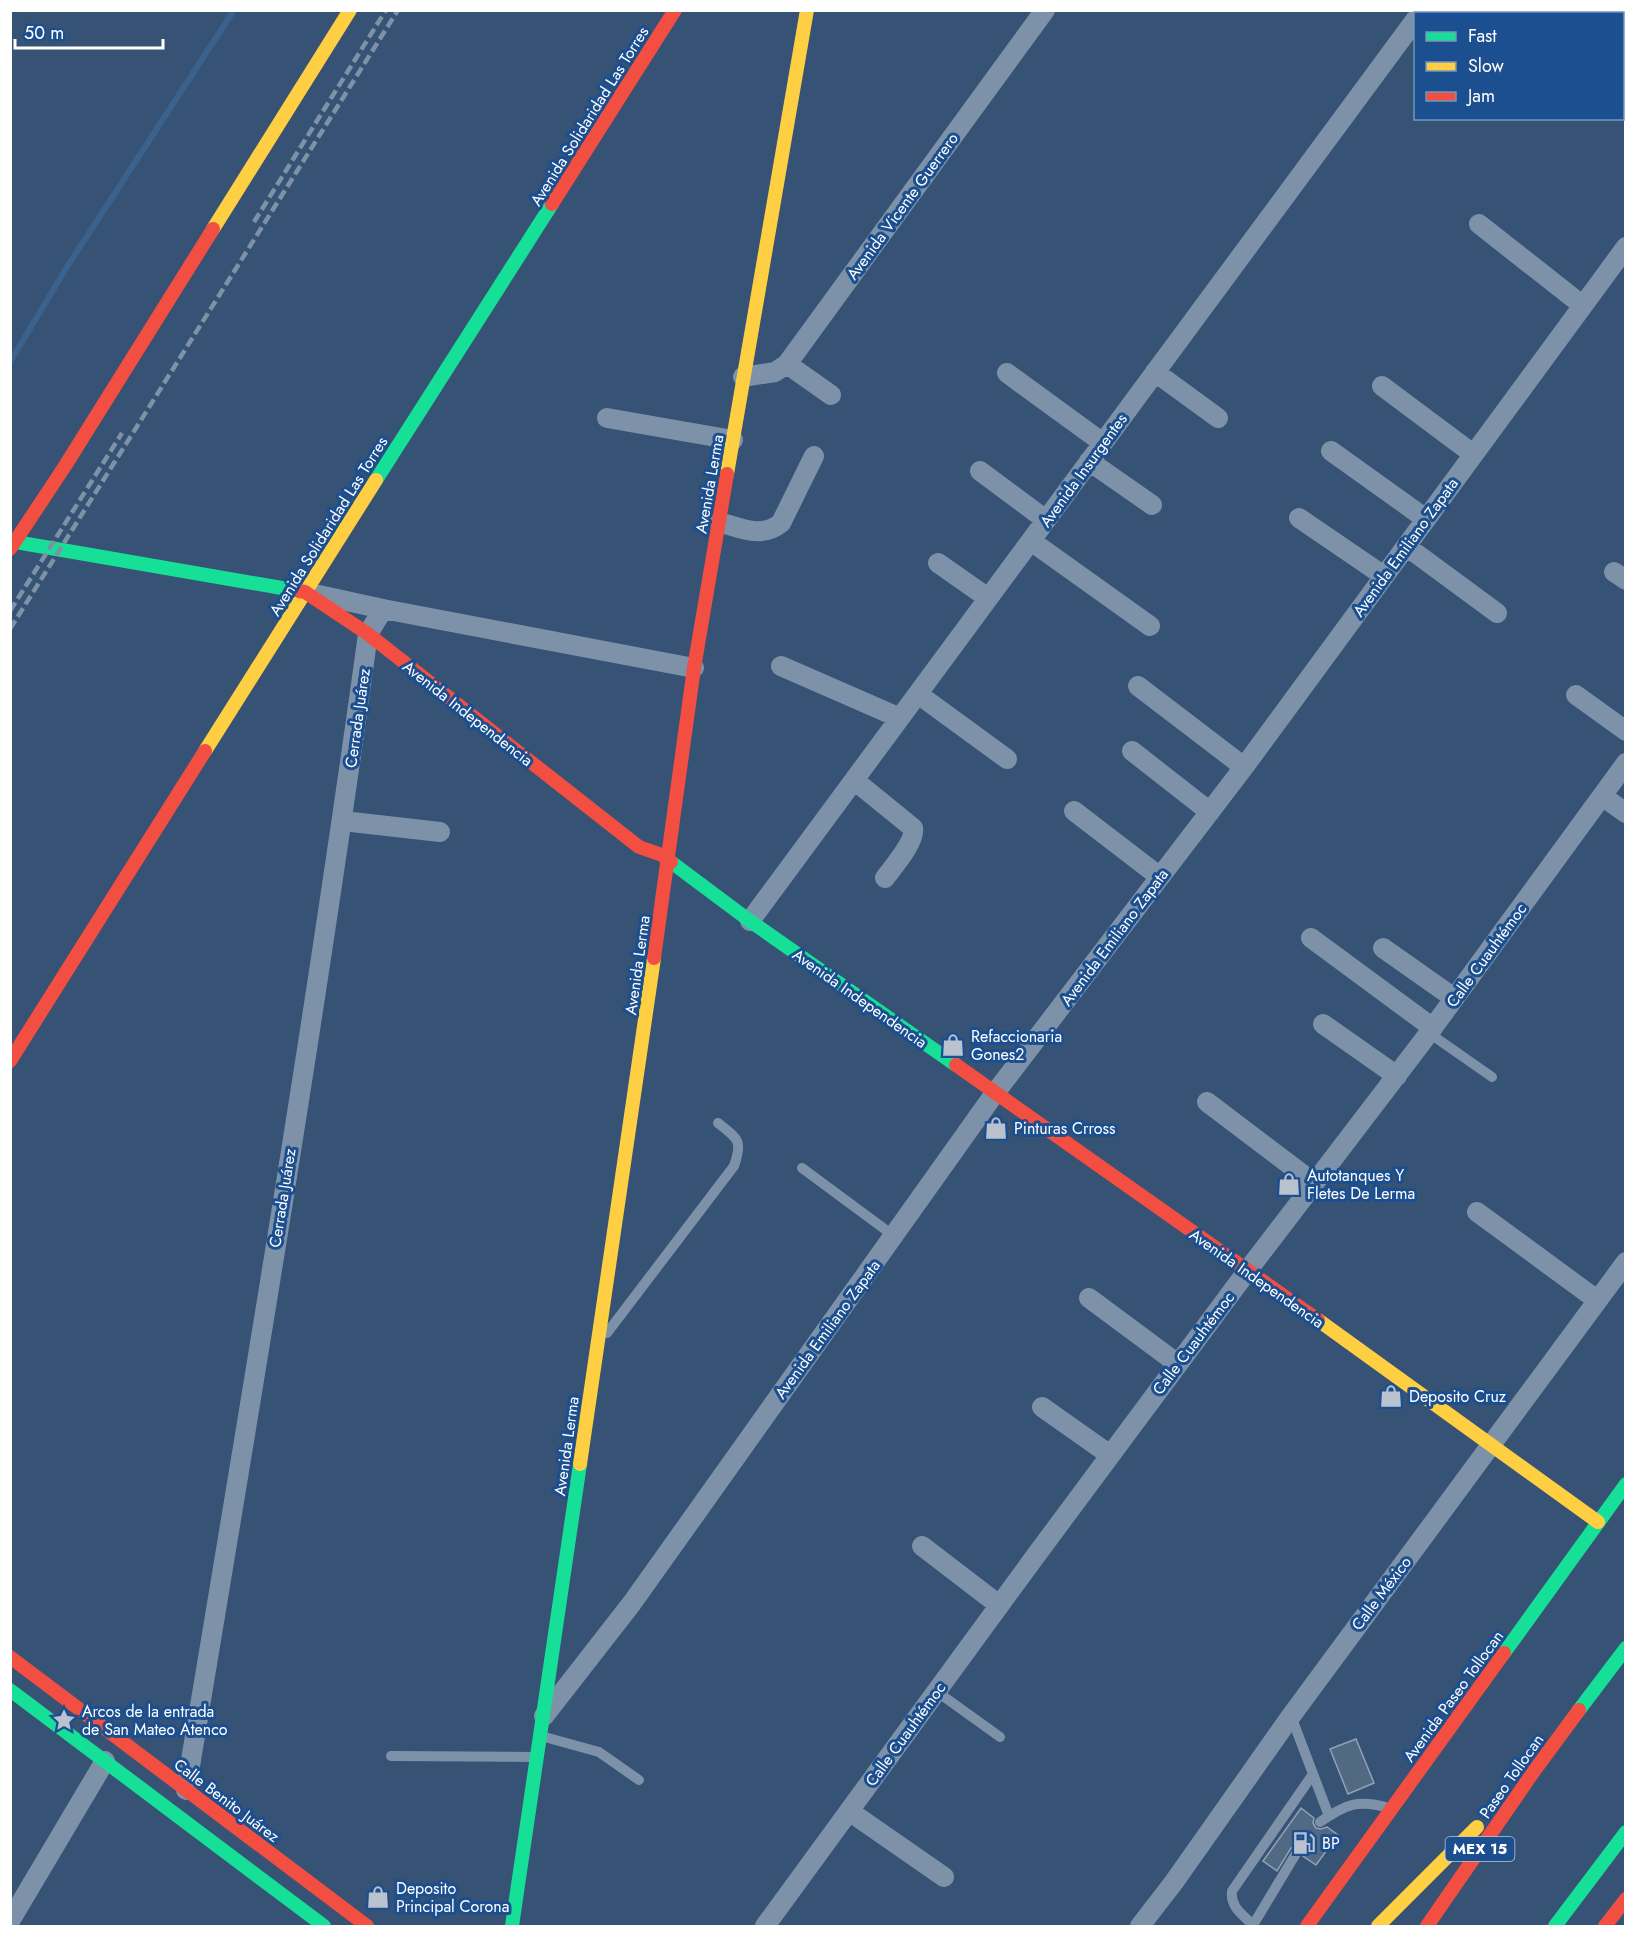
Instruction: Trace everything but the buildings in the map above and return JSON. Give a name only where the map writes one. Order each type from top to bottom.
[{"type":"main road","points":[[12,544],[65,466],[350,10]]},
{"type":"main road","name":"Avenida Solidaridad Las Torres","points":[[10,1061],[675,10]]},
{"type":"main road","name":"Avenida Lerma","points":[[512,1926],[598,1345],[665,858],[683,666],[719,522],[807,10]]},
{"type":"main road","name":"Avenida Independencia","points":[[12,544],[305,592],[368,634],[639,847],[665,858],[750,921],[1248,1270],[1598,1522]]},
{"type":"main road","name":"Avenida Paseo Tollocan","points":[[1307,1926],[1626,1484]]},
{"type":"main road","name":"Paseo Tollocan","points":[[1426,1926],[1534,1771],[1626,1648]]},
{"type":"main road","name":"Calle Benito Juárez","points":[[10,1657],[367,1926]]},
{"type":"main road","points":[[10,1690],[324,1926]]},
{"type":"main road","points":[[42,1714],[57,1691]]},
{"type":"main road","points":[[1378,1926],[1534,1771]]},
{"type":"main road","points":[[1555,1926],[1626,1832]]},
{"type":"main road","points":[[1605,1926],[1626,1899]]},
{"type":"street","name":"Avenida Vicente Guerrero","points":[[787,364],[1045,10]]},
{"type":"street","name":"Avenida Insurgentes","points":[[750,921],[1103,443],[1414,15]]},
{"type":"street","points":[[1479,224],[1582,305]]},
{"type":"street","name":"Avenida Emiliano Zapata","points":[[542,1727],[995,1093],[1244,767],[1626,247]]},
{"type":"street","points":[[743,377],[775,372],[787,364],[831,395]]},
{"type":"street","points":[[1155,372],[1218,418]]},
{"type":"street","points":[[1007,373],[1103,443]]},
{"type":"street","points":[[1382,386],[1473,454]]},
{"type":"street","points":[[607,418],[733,440]]},
{"type":"street","points":[[1331,451],[1426,519]]},
{"type":"street","points":[[719,522],[761,532],[772,530],[781,523],[814,456]]},
{"type":"street","points":[[1089,461],[1152,505]]},
{"type":"street","points":[[980,471],[1046,520]]},
{"type":"street","points":[[1299,518],[1384,576]]},
{"type":"street","points":[[1031,541],[1150,626]]},
{"type":"street","points":[[1406,546],[1497,614]]},
{"type":"street","points":[[938,562],[988,598]]},
{"type":"street","name":"Avenida Independencia","points":[[305,592],[683,666]]},
{"type":"street","name":"Cerrada Juárez","points":[[186,1790],[343,820],[368,634],[383,609]]},
{"type":"street","points":[[781,666],[900,718]]},
{"type":"street","points":[[1138,686],[1244,767]]},
{"type":"street","points":[[918,694],[1006,759]]},
{"type":"street","points":[[1576,695],[1626,731]]},
{"type":"street","points":[[1132,751],[1210,812]]},
{"type":"street","name":"Calle Cuauhtémoc","points":[[765,1926],[1110,1455],[1397,1076],[1626,763]]},
{"type":"street","points":[[854,780],[913,828],[911,841],[885,878]]},
{"type":"street","points":[[1602,796],[1626,813]]},
{"type":"street","points":[[1074,811],[1160,877]]},
{"type":"street","points":[[343,820],[440,832]]},
{"type":"street","points":[[1311,938],[1431,1030]]},
{"type":"street","points":[[1383,948],[1454,998]]},
{"type":"street","points":[[1323,1024],[1397,1076]]},
{"type":"street","points":[[1208,1102],[1314,1183]]},
{"type":"street","points":[[1477,1212],[1597,1299]]},
{"type":"street","name":"Calle México","points":[[1140,1926],[1174,1882],[1291,1716],[1626,1262]]},
{"type":"street","points":[[1089,1298],[1178,1364]]},
{"type":"street","points":[[1042,1407],[1110,1455]]},
{"type":"street","points":[[922,1546],[999,1605]]},
{"type":"street","points":[[10,1921],[105,1761]]},
{"type":"street","points":[[849,1811],[945,1877]]},
{"type":"lane","points":[[1431,1030],[1492,1077]]},
{"type":"lane","points":[[598,1345],[734,1166],[740,1149],[737,1138],[718,1123]]},
{"type":"lane","points":[[802,1168],[894,1236]]},
{"type":"lane","points":[[936,1691],[1000,1737]]},
{"type":"lane","points":[[1291,1716],[1313,1774],[1325,1819],[1338,1810],[1365,1802],[1392,1809]]},
{"type":"lane","points":[[542,1727],[599,1752],[639,1780]]},
{"type":"lane","points":[[391,1756],[538,1757]]},
{"type":"lane","points":[[1298,1852],[1253,1926],[1234,1906],[1231,1900],[1232,1891],[1313,1774]]},
{"type":"waterway","points":[[10,362],[65,270],[234,10]]},
{"type":"railway","points":[[254,222],[386,10]]},
{"type":"railway","points":[[10,629],[398,10]]},
{"type":"railway","points":[[10,611],[122,433]]},
{"type":"traffic: fast","points":[[376,480],[552,204]]},
{"type":"traffic: fast","points":[[10,541],[299,591]]},
{"type":"traffic: fast","points":[[671,862],[750,921],[956,1065]]},
{"type":"traffic: fast","points":[[512,1926],[580,1464]]},
{"type":"traffic: fast","points":[[1504,1653],[1626,1484]]},
{"type":"traffic: fast","points":[[1579,1710],[1626,1648]]},
{"type":"traffic: fast","points":[[10,1690],[324,1926]]},
{"type":"traffic: fast","points":[[1555,1926],[1626,1832]]},
{"type":"traffic: slow","points":[[213,229],[350,10]]},
{"type":"traffic: slow","points":[[727,474],[807,10]]},
{"type":"traffic: slow","points":[[205,751],[376,480]]},
{"type":"traffic: slow","points":[[580,1464],[654,958]]},
{"type":"traffic: slow","points":[[1318,1320],[1598,1522]]},
{"type":"traffic: slow","points":[[1378,1926],[1477,1827]]},
{"type":"traffic: jam","points":[[552,204],[675,10]]},
{"type":"traffic: jam","points":[[10,549],[65,466],[213,229]]},
{"type":"traffic: jam","points":[[654,958],[694,668],[727,474]]},
{"type":"traffic: jam","points":[[299,591],[305,592],[368,634],[639,847],[662,855],[671,862]]},
{"type":"traffic: jam","points":[[10,1061],[205,751]]},
{"type":"traffic: jam","points":[[956,1065],[1318,1320]]},
{"type":"traffic: jam","points":[[1307,1926],[1504,1653]]},
{"type":"traffic: jam","points":[[10,1657],[367,1926]]},
{"type":"traffic: jam","points":[[1427,1926],[1579,1710]]},
{"type":"traffic: jam","points":[[1605,1926],[1626,1899]]},
{"type":"place","name":"Refaccionaria Gones2","points":[[953,1045]]},
{"type":"place","name":"Pinturas Crross","points":[[996,1128]]},
{"type":"place","name":"Autotanques Y Fletes De Lerma","points":[[1289,1184]]},
{"type":"place","name":"Deposito Cruz","points":[[1391,1396]]},
{"type":"place","name":"Arcos de la entrada de San Mateo Atenco","points":[[64,1720]]},
{"type":"place","name":"BP","points":[[1304,1843]]},
{"type":"place","name":"Deposito Principal Corona","points":[[378,1897]]}]
